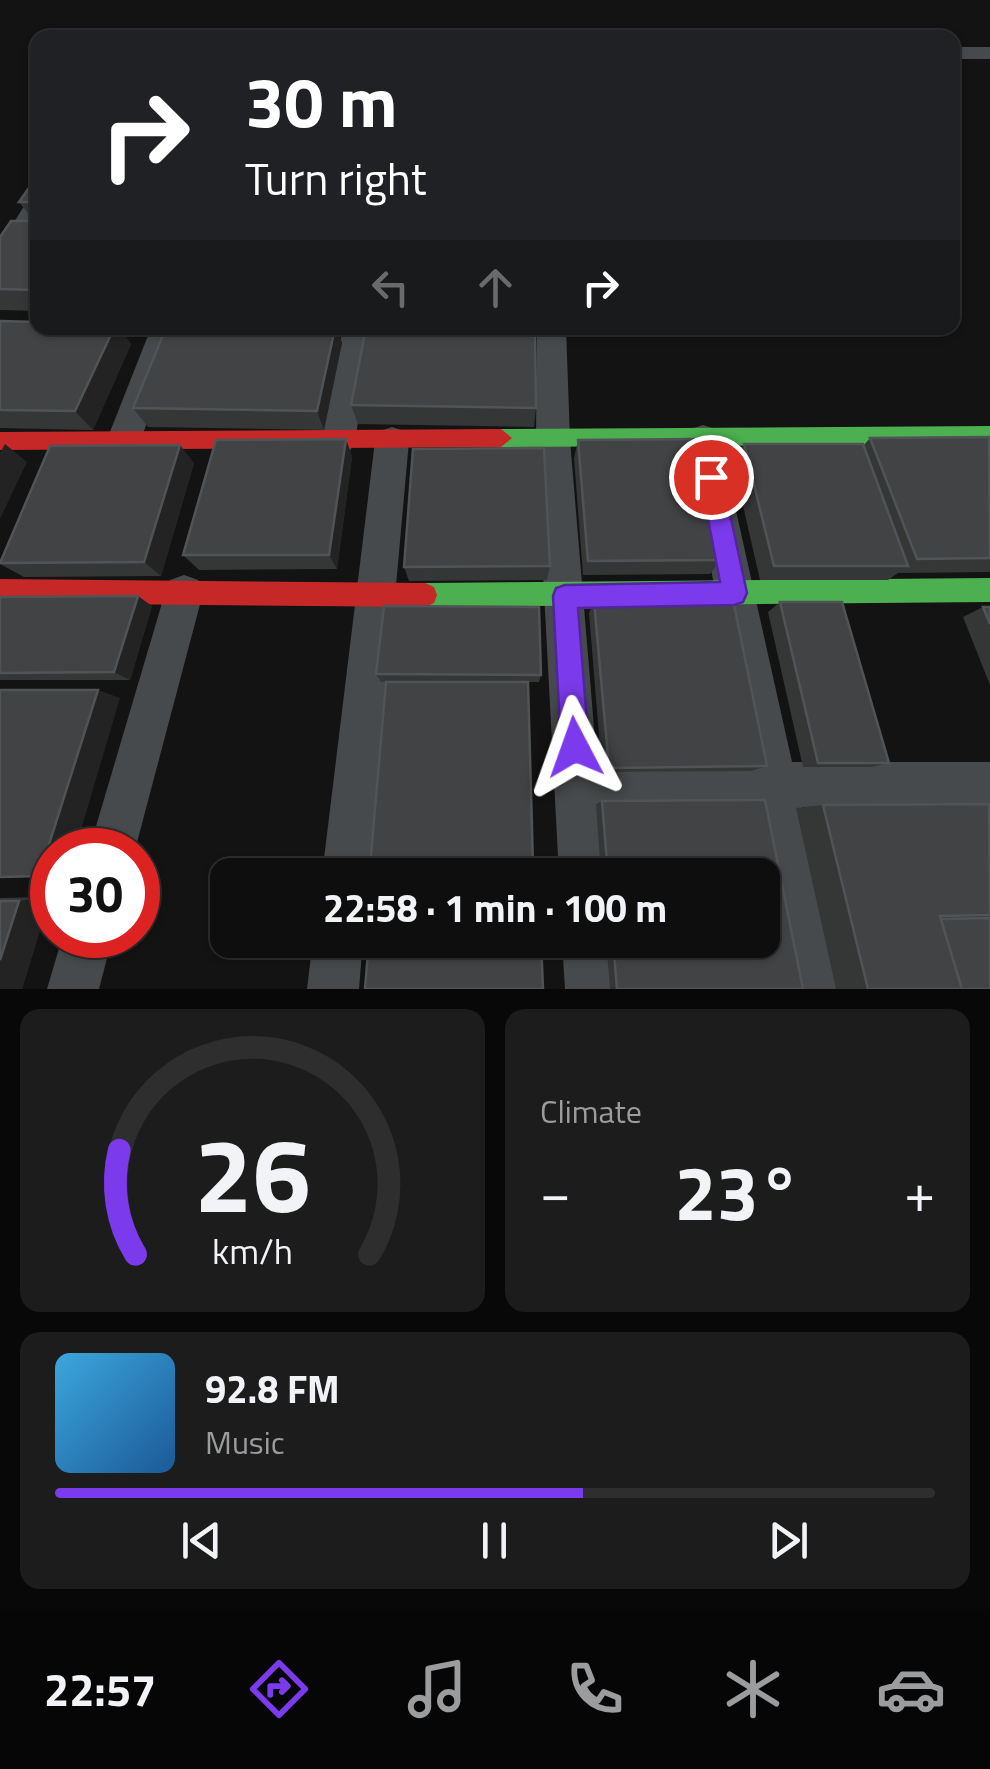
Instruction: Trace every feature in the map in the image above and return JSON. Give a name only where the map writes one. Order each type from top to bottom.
[{"type":"street","points":[[960,53],[990,53]]},
{"type":"street","points":[[0,266],[29,234]]},
{"type":"street","points":[[124,442],[163,335]]},
{"type":"street","points":[[338,441],[357,335]]},
{"type":"street","points":[[551,335],[554,440],[582,858]]},
{"type":"street","points":[[0,440],[990,435]]},
{"type":"street","points":[[703,438],[817,989]]},
{"type":"street","points":[[348,858],[392,441]]},
{"type":"street","points":[[38,476],[54,442]]},
{"type":"street","points":[[0,591],[565,596],[990,590]]},
{"type":"street","points":[[118,828],[184,593]]},
{"type":"street","points":[[578,785],[990,784]]},
{"type":"street","points":[[73,989],[82,958]]},
{"type":"street","points":[[332,989],[336,958]]},
{"type":"street","points":[[589,958],[591,989]]},
{"type":"building","points":[[30,186],[30,202],[19,202]]},
{"type":"building","points":[[11,221],[30,221],[30,290],[0,289],[0,237]]},
{"type":"building","points":[[0,321],[30,322],[30,335],[111,335],[75,411],[0,410]]},
{"type":"building","points":[[163,335],[333,335],[317,411],[133,408]]},
{"type":"building","points":[[365,335],[535,335],[536,408],[351,405]]},
{"type":"building","points":[[989,437],[990,558],[917,559],[870,438]]},
{"type":"building","points":[[346,439],[329,555],[183,555],[216,440]]},
{"type":"building","points":[[697,439],[721,560],[588,561],[578,440]]},
{"type":"building","points":[[744,444],[863,444],[908,566],[774,566]]},
{"type":"building","points":[[180,445],[144,562],[0,563],[50,446]]},
{"type":"building","points":[[544,448],[550,566],[404,567],[413,449]]},
{"type":"building","points":[[138,596],[114,672],[0,673],[0,597]]},
{"type":"building","points":[[733,600],[767,766],[609,768],[594,601]]},
{"type":"building","points":[[780,602],[842,602],[889,763],[818,763]]},
{"type":"building","points":[[384,606],[539,607],[541,675],[376,674]]},
{"type":"building","points":[[386,682],[528,682],[533,858],[371,858]]},
{"type":"building","points":[[0,690],[98,690],[54,828],[30,828],[30,876],[0,877]]},
{"type":"building","points":[[765,800],[777,858],[607,858],[602,801]]},
{"type":"building","points":[[989,804],[990,915],[940,916],[962,989],[868,989],[823,805]]},
{"type":"building","points":[[780,875],[803,989],[617,989],[614,958],[780,958]]},
{"type":"building","points":[[0,901],[19,901],[0,960]]},
{"type":"building","points":[[990,918],[990,989],[962,989],[941,919]]},
{"type":"building","points":[[368,958],[542,958],[543,989],[365,989]]},
{"type":"traffic: fast","points":[[501,438],[990,435]]},
{"type":"traffic: fast","points":[[425,595],[990,590]]},
{"type":"traffic: jam","points":[[0,441],[501,438]]},
{"type":"traffic: jam","points":[[0,591],[425,595]]},
{"type":"route","points":[[575,747],[565,596],[734,593],[711,477]]}]
